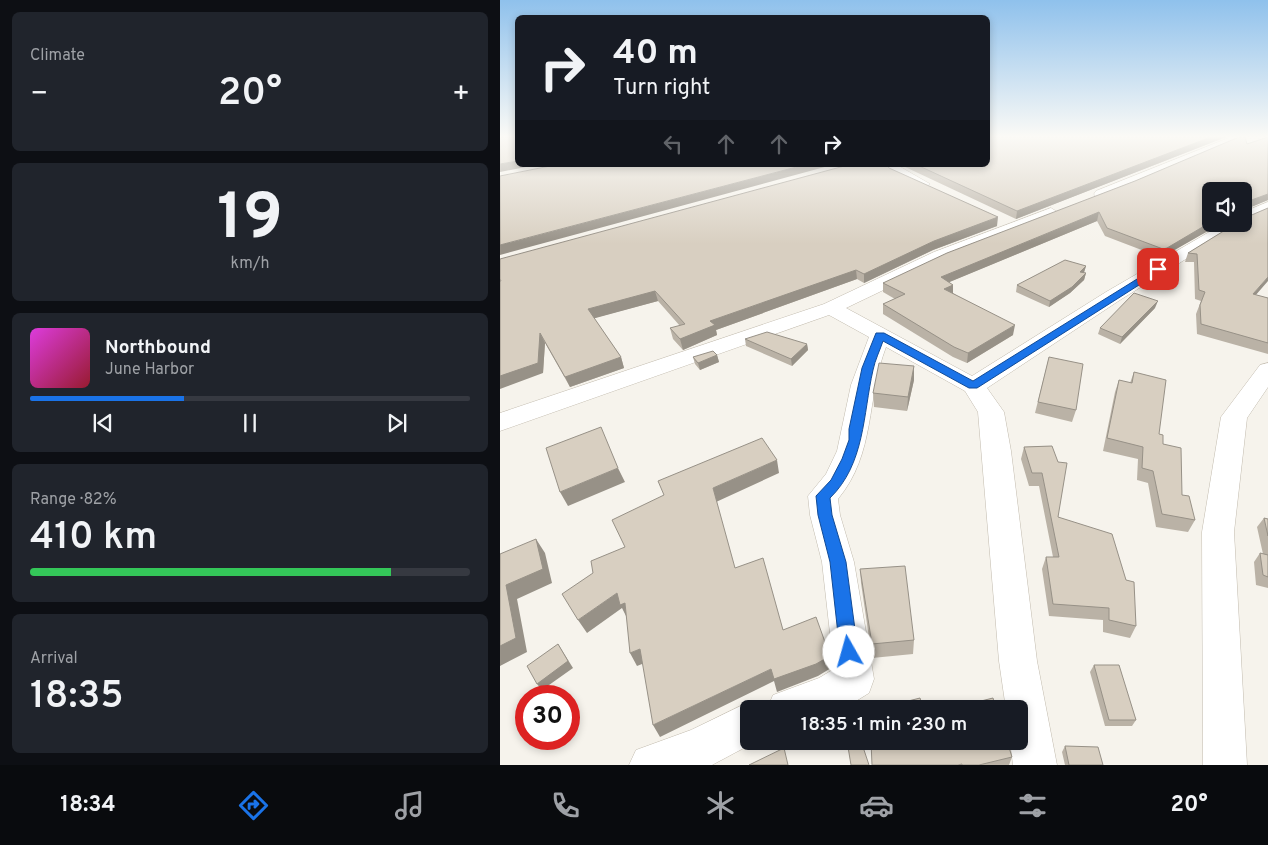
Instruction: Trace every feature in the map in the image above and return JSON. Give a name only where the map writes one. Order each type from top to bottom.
[{"type":"street","points":[[899,173],[938,191]]},
{"type":"street","points":[[500,422],[832,308],[940,256],[1153,173]]},
{"type":"street","points":[[1252,214],[1268,206]]},
{"type":"street","points":[[998,219],[1016,227]]},
{"type":"street","points":[[973,386],[1113,296],[1221,232]]},
{"type":"street","points":[[832,308],[973,386],[991,412],[997,451],[1018,661],[1035,765]]},
{"type":"street","points":[[813,700],[828,695],[854,679],[838,562],[825,515],[823,496],[836,484],[849,459],[855,440],[855,429],[868,368],[880,335]]},
{"type":"street","points":[[1225,765],[1218,532],[1234,418],[1268,370]]},
{"type":"street","points":[[650,765],[699,750],[740,728]]},
{"type":"building","points":[[516,173],[775,173],[500,245],[500,176]]},
{"type":"building","points":[[819,173],[899,173],[998,217],[934,241],[864,274],[856,270],[710,321],[715,325],[680,339],[670,328],[685,324],[655,291],[588,309],[621,357],[565,377],[540,333],[538,363],[500,376],[500,259]]},
{"type":"building","points":[[934,173],[1117,173],[1017,211]]},
{"type":"building","points":[[1155,173],[1268,173],[1268,194],[1252,200],[1252,182],[1202,182],[1202,227],[1167,248],[1163,249],[1107,228],[1099,212],[941,277],[953,285],[944,289],[1015,325],[968,353],[954,347],[883,304],[905,294],[883,283],[947,253]]},
{"type":"building","points":[[1268,208],[1268,277],[1253,294],[1268,298],[1268,343],[1201,324],[1200,305],[1205,292],[1199,290],[1197,254],[1188,253],[1222,232],[1252,232],[1252,215]]},
{"type":"building","points":[[1065,260],[1086,266],[1080,272],[1086,273],[1072,287],[1050,301],[1017,285]]},
{"type":"building","points":[[1134,293],[1158,301],[1122,337],[1100,328]]},
{"type":"building","points":[[767,332],[807,344],[791,359],[745,339]]},
{"type":"building","points":[[713,351],[717,355],[698,363],[693,357]]},
{"type":"building","points":[[1049,357],[1083,364],[1076,410],[1038,402]]},
{"type":"building","points":[[879,363],[914,366],[908,397],[873,393]]},
{"type":"building","points":[[1134,372],[1166,380],[1159,434],[1163,435],[1163,444],[1181,448],[1182,495],[1189,496],[1195,520],[1162,514],[1153,471],[1142,468],[1143,447],[1107,438],[1119,380],[1132,383]]},
{"type":"building","points":[[601,427],[618,468],[560,492],[546,448]]},
{"type":"building","points":[[762,438],[777,460],[713,488],[735,568],[763,558],[783,630],[816,617],[830,656],[816,664],[774,679],[771,669],[653,725],[640,649],[630,653],[625,603],[620,605],[617,593],[578,620],[562,594],[593,573],[591,561],[625,547],[612,520],[664,495],[658,481]]},
{"type":"building","points":[[1052,446],[1058,462],[1067,463],[1058,517],[1112,534],[1126,580],[1134,582],[1136,626],[1109,620],[1109,608],[1053,604],[1046,557],[1059,557],[1042,473],[1032,473],[1024,447]]},
{"type":"building","points":[[1264,518],[1268,519],[1268,536]]},
{"type":"building","points":[[536,539],[543,569],[506,585],[516,638],[500,646],[500,554]]},
{"type":"building","points":[[1260,553],[1268,555],[1268,577],[1263,575]]},
{"type":"building","points":[[905,566],[914,640],[872,644],[860,569]]},
{"type":"building","points":[[558,644],[568,661],[537,684],[527,666]]},
{"type":"building","points":[[1094,665],[1119,665],[1136,720],[1109,720]]},
{"type":"building","points":[[1065,746],[1098,747],[1103,765],[1069,765]]},
{"type":"building","points":[[780,750],[784,750],[788,765],[749,765]]},
{"type":"building","points":[[848,750],[864,750],[869,765],[851,765]]},
{"type":"building","points":[[871,750],[1010,750],[1012,757],[979,765],[872,765]]},
{"type":"route","points":[[849,652],[838,562],[825,515],[823,496],[836,484],[849,459],[855,440],[855,429],[868,368],[880,335],[973,386],[1158,269]]}]
